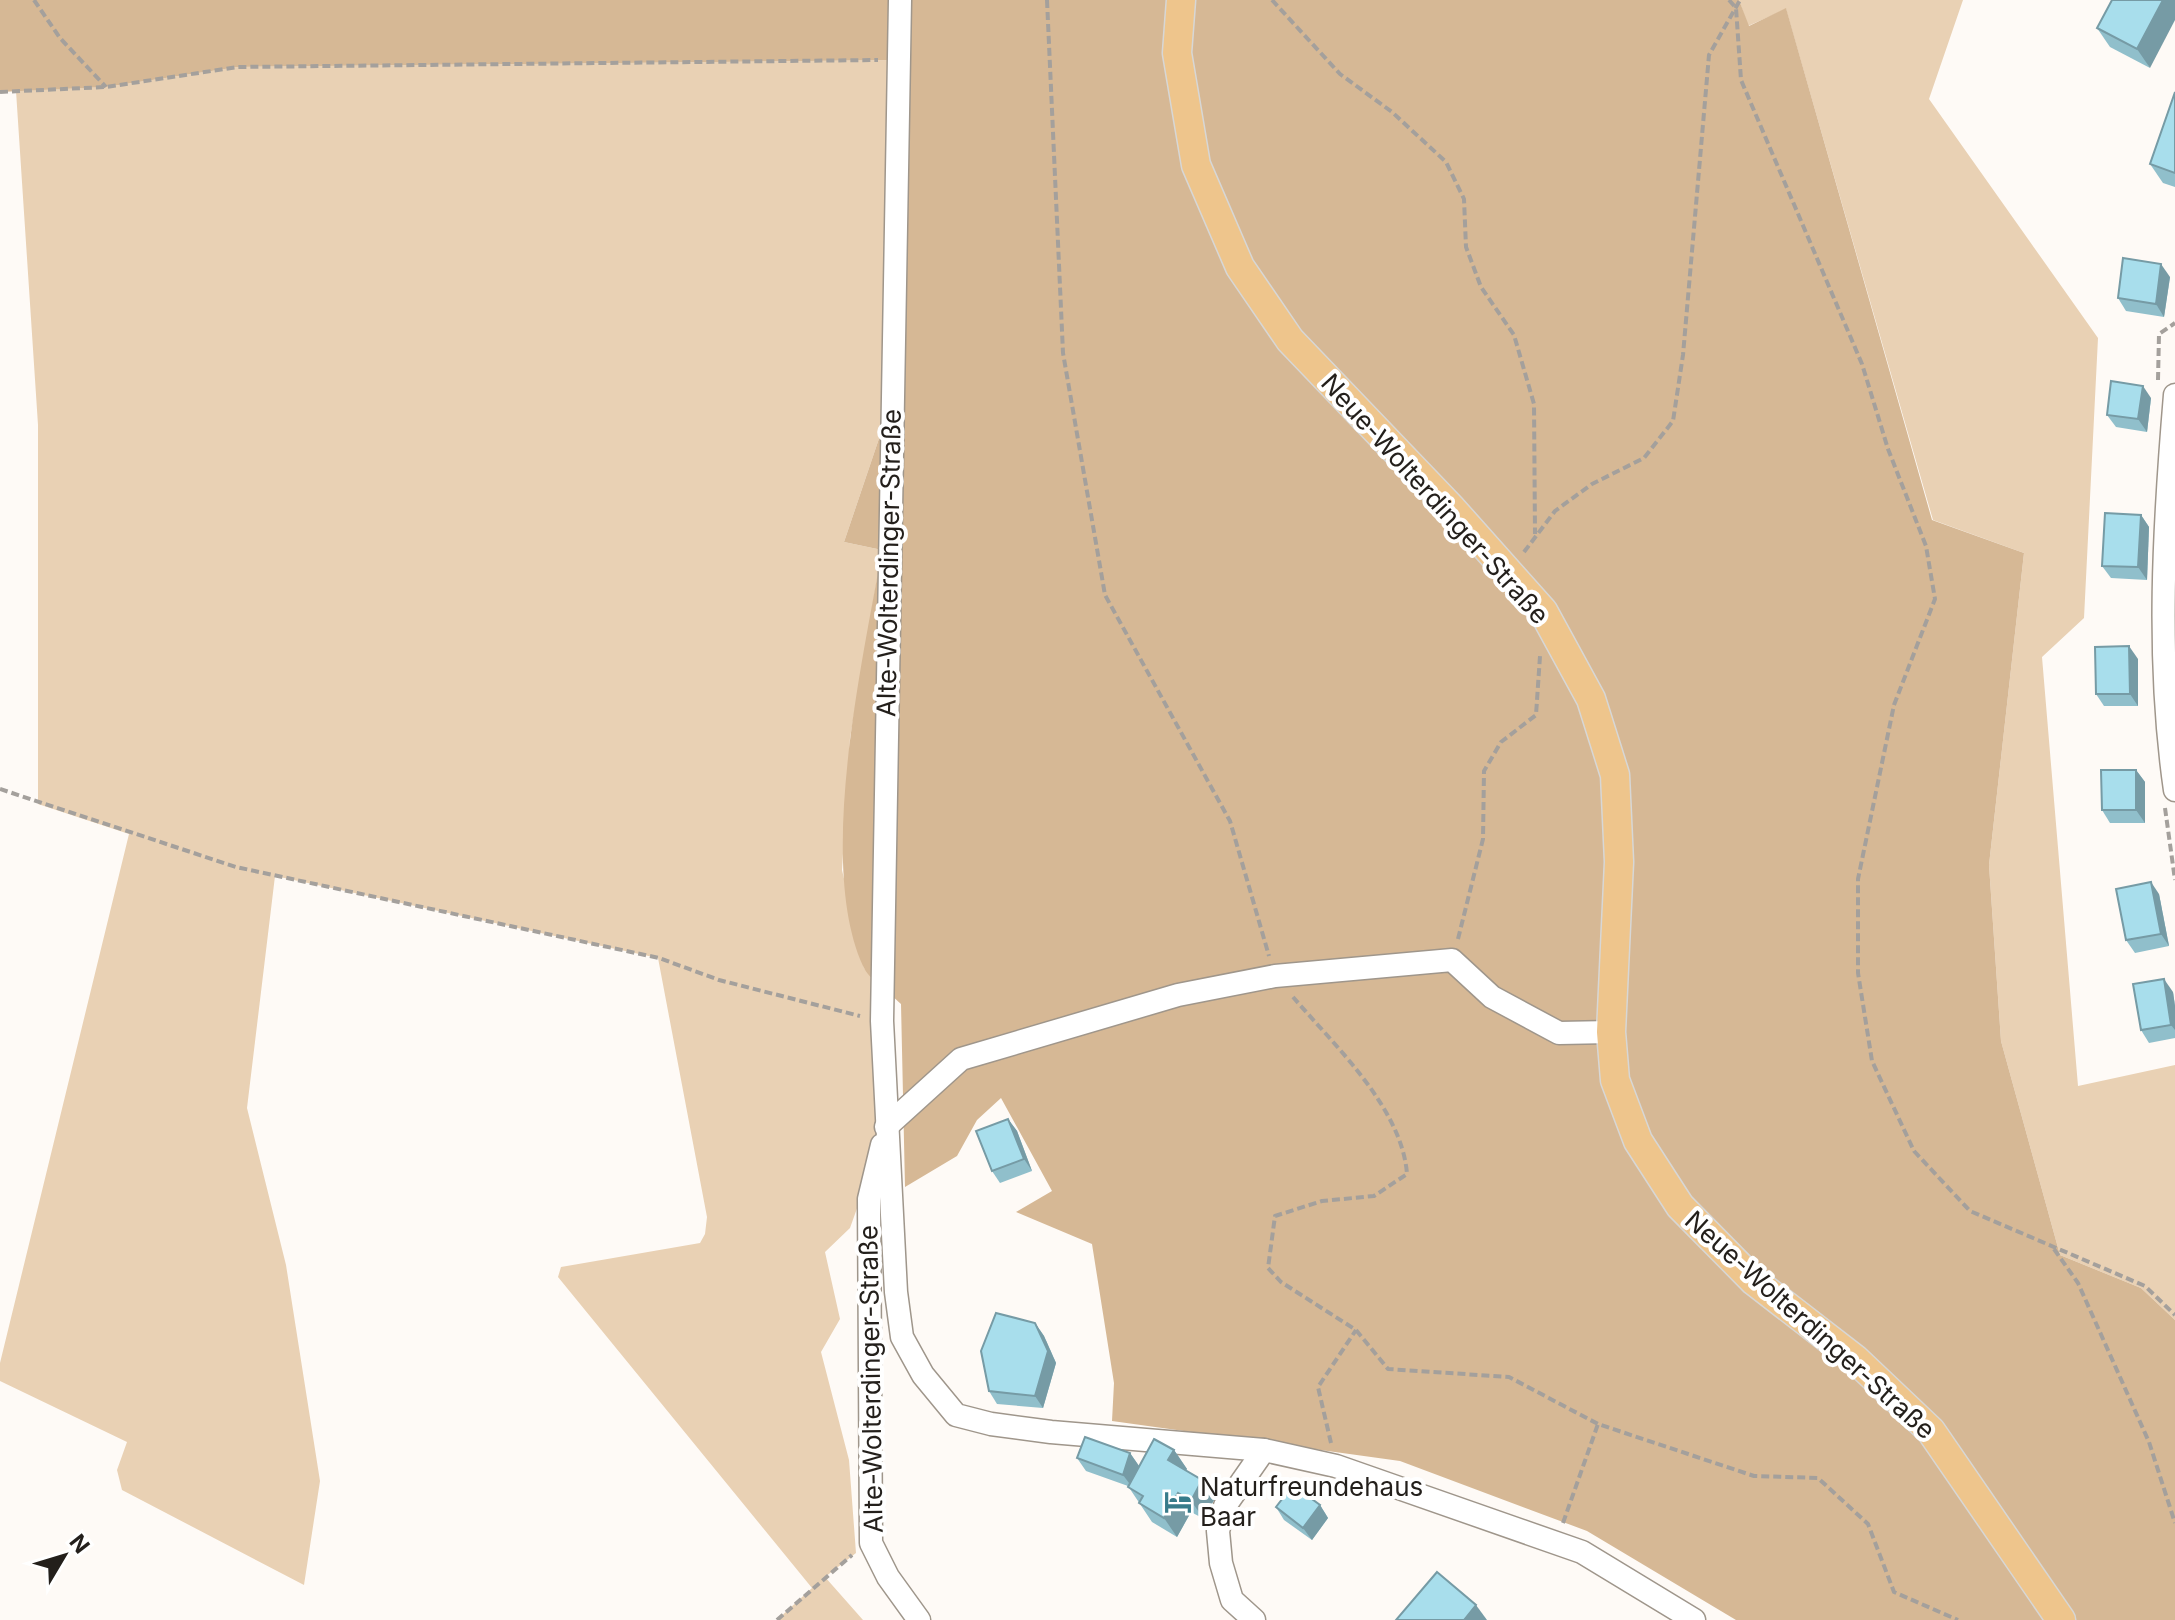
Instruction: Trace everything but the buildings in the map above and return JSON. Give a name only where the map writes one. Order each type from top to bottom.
[{"type":"main road","name":"Neue-Wolterdinger-Straße","points":[[1181,0],[1177,53],[1196,165],[1240,267],[1290,340],[1543,611],[1591,699],[1615,775],[1619,862],[1611,1032],[1615,1080],[1638,1141],[1680,1206],[1754,1281],[1855,1359],[1931,1431],[2061,1620]]},
{"type":"street","name":"Alte-Wolterdinger-Straße","points":[[900,0],[882,1021],[886,1127],[902,1337],[923,1375],[956,1415],[991,1424],[1051,1432],[1264,1450],[1336,1466],[1582,1552],[1694,1620]]},
{"type":"street","points":[[2175,395],[2163,609],[2167,736],[2175,790]]},
{"type":"street","points":[[886,1127],[961,1059],[1178,995],[1275,976],[1452,960],[1492,997],[1559,1033],[1611,1032]]},
{"type":"street","name":"Alte-Wolterdinger-Straße","points":[[886,1127],[869,1199],[871,1543],[888,1577],[919,1620]]},
{"type":"street","points":[[1254,1620],[1232,1600],[1221,1563],[1218,1531],[1225,1506],[1264,1450]]},
{"type":"path","points":[[34,0],[60,38],[106,87]]},
{"type":"path","points":[[1272,0],[1340,74],[1392,112],[1446,162],[1464,199],[1466,247],[1481,287],[1514,335],[1534,404],[1535,536]]},
{"type":"path","points":[[1729,0],[1736,8],[1741,80],[1862,364],[1888,449],[1926,546],[1935,599],[1894,705],[1858,879],[1858,973],[1872,1061],[1914,1151],[1970,1211],[2145,1286],[2175,1315]]},
{"type":"path","points":[[1509,573],[1555,511],[1592,484],[1644,458],[1673,421],[1683,355],[1709,55],[1740,0]]},
{"type":"path","points":[[0,92],[106,87],[238,67],[900,60]]},
{"type":"path","points":[[1452,960],[1483,839],[1484,771],[1501,742],[1536,715],[1543,611]]},
{"type":"path","points":[[0,789],[236,867],[659,958],[719,980],[882,1021]]},
{"type":"path","points":[[2053,1248],[2078,1283],[2149,1442],[2175,1523]]},
{"type":"path","points":[[1336,1466],[1318,1387],[1356,1330]]},
{"type":"path","points":[[1556,1541],[1598,1424]]},
{"type":"path","points":[[777,1620],[856,1553]]},
{"type":"shaded area","points":[[0,0],[1739,0],[1749,26],[1786,8],[1932,520],[2024,553],[1989,865],[2001,1041],[2060,1255],[2141,1288],[2175,1320],[2175,1620],[1736,1620],[1587,1531],[1400,1461],[1112,1421],[1114,1383],[1092,1244],[1016,1212],[1052,1191],[1001,1098],[977,1120],[957,1156],[905,1187],[901,1004],[863,966],[850,923],[843,873],[843,818],[855,703],[882,550],[844,542],[891,403],[900,60],[238,67],[106,87],[0,92]]},
{"type":"shaded area","points":[[1739,0],[1963,0],[1929,99],[2098,338],[2084,618],[2042,657],[2078,1086],[2175,1065],[2175,1320],[2141,1288],[2060,1255],[2001,1041],[1989,865],[2024,553],[1933,520],[1786,9],[1748,26]]},
{"type":"shaded area","points":[[900,60],[891,403],[844,542],[882,550],[850,738],[842,870],[864,968],[882,986],[886,1127],[850,1228],[825,1252],[840,1319],[821,1352],[849,1460],[856,1553],[825,1577],[863,1620],[777,1620],[812,1588],[558,1277],[561,1267],[700,1243],[705,1234],[707,1217],[658,958],[275,876],[247,1108],[286,1265],[320,1481],[304,1585],[122,1490],[117,1470],[127,1442],[0,1381],[0,1363],[129,834],[38,804],[38,425],[16,91],[106,87],[238,67]]},
{"type":"place","name":"Naturfreundehaus Baar","points":[[1178,1502]]}]
